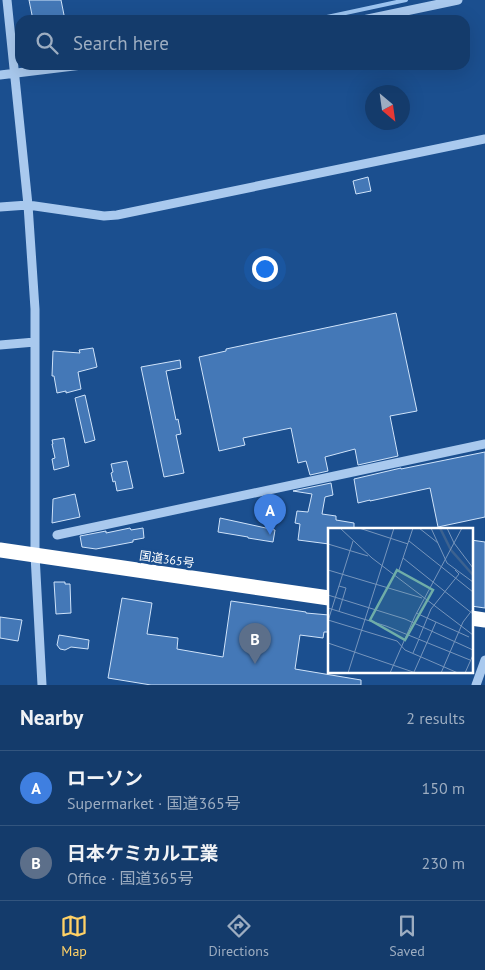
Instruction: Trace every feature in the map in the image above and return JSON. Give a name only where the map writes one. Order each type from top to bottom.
[{"type":"highway","name":"国道365号","points":[[0,550],[328,598]]},
{"type":"highway","points":[[472,618],[485,620]]},
{"type":"street","points":[[8,0],[28,205],[35,309],[35,555],[42,685]]},
{"type":"street","points":[[386,15],[458,0]]},
{"type":"street","points":[[0,75],[40,70]]},
{"type":"street","points":[[0,208],[28,205],[104,216],[117,216],[485,139]]},
{"type":"street","points":[[0,345],[35,342]]},
{"type":"street","points":[[57,535],[485,444]]},
{"type":"street","points":[[476,685],[485,660]]},
{"type":"building","points":[[29,0],[61,0],[64,15],[32,15]]},
{"type":"building","points":[[368,177],[371,191],[356,194],[353,181]]},
{"type":"building","points":[[396,313],[417,411],[390,416],[398,456],[358,465],[355,449],[325,457],[328,471],[310,475],[306,461],[298,463],[291,428],[243,438],[245,445],[219,451],[199,357],[226,351],[226,349]]},
{"type":"building","points":[[93,348],[97,367],[78,372],[81,389],[57,393],[54,376],[52,376],[53,351],[80,353],[79,350]]},
{"type":"building","points":[[180,360],[181,368],[166,371],[176,420],[178,419],[181,434],[176,435],[184,473],[164,477],[141,367]]},
{"type":"building","points":[[85,395],[95,440],[85,443],[75,398]]},
{"type":"building","points":[[64,438],[69,466],[54,470],[52,459],[55,458],[52,440]]},
{"type":"building","points":[[485,452],[485,517],[438,527],[430,488],[358,503],[354,479]]},
{"type":"building","points":[[127,461],[133,488],[117,491],[111,473],[113,472],[111,464]]},
{"type":"building","points":[[331,483],[333,495],[325,497],[322,514],[336,516],[336,520],[354,523],[354,528],[328,528],[328,544],[298,540],[300,524],[295,523],[297,511],[308,512],[312,494],[293,491]]},
{"type":"building","points":[[75,494],[80,517],[52,523],[53,499]]},
{"type":"building","points":[[220,518],[275,530],[273,542],[218,532]]},
{"type":"building","points":[[130,528],[131,530],[143,528],[144,538],[96,549],[82,547],[80,536]]},
{"type":"building","points":[[472,540],[485,542],[485,608],[472,606]]},
{"type":"building","points":[[54,582],[70,584],[71,613],[56,614]]},
{"type":"building","points":[[122,598],[152,603],[147,634],[178,638],[177,649],[223,657],[231,601],[328,615],[328,632],[324,632],[323,638],[300,635],[295,669],[361,680],[361,685],[151,685],[108,678]]},
{"type":"building","points":[[0,617],[22,620],[18,641],[0,638]]},
{"type":"building","points":[[59,635],[89,640],[88,649],[71,647],[65,650],[60,649],[57,645]]},
{"type":"waterway","points":[[336,15],[406,0]]},
{"type":"place","name":"ローソン","points":[[270,535]]},
{"type":"place","name":"日本ケミカル工業","points":[[255,664]]}]
